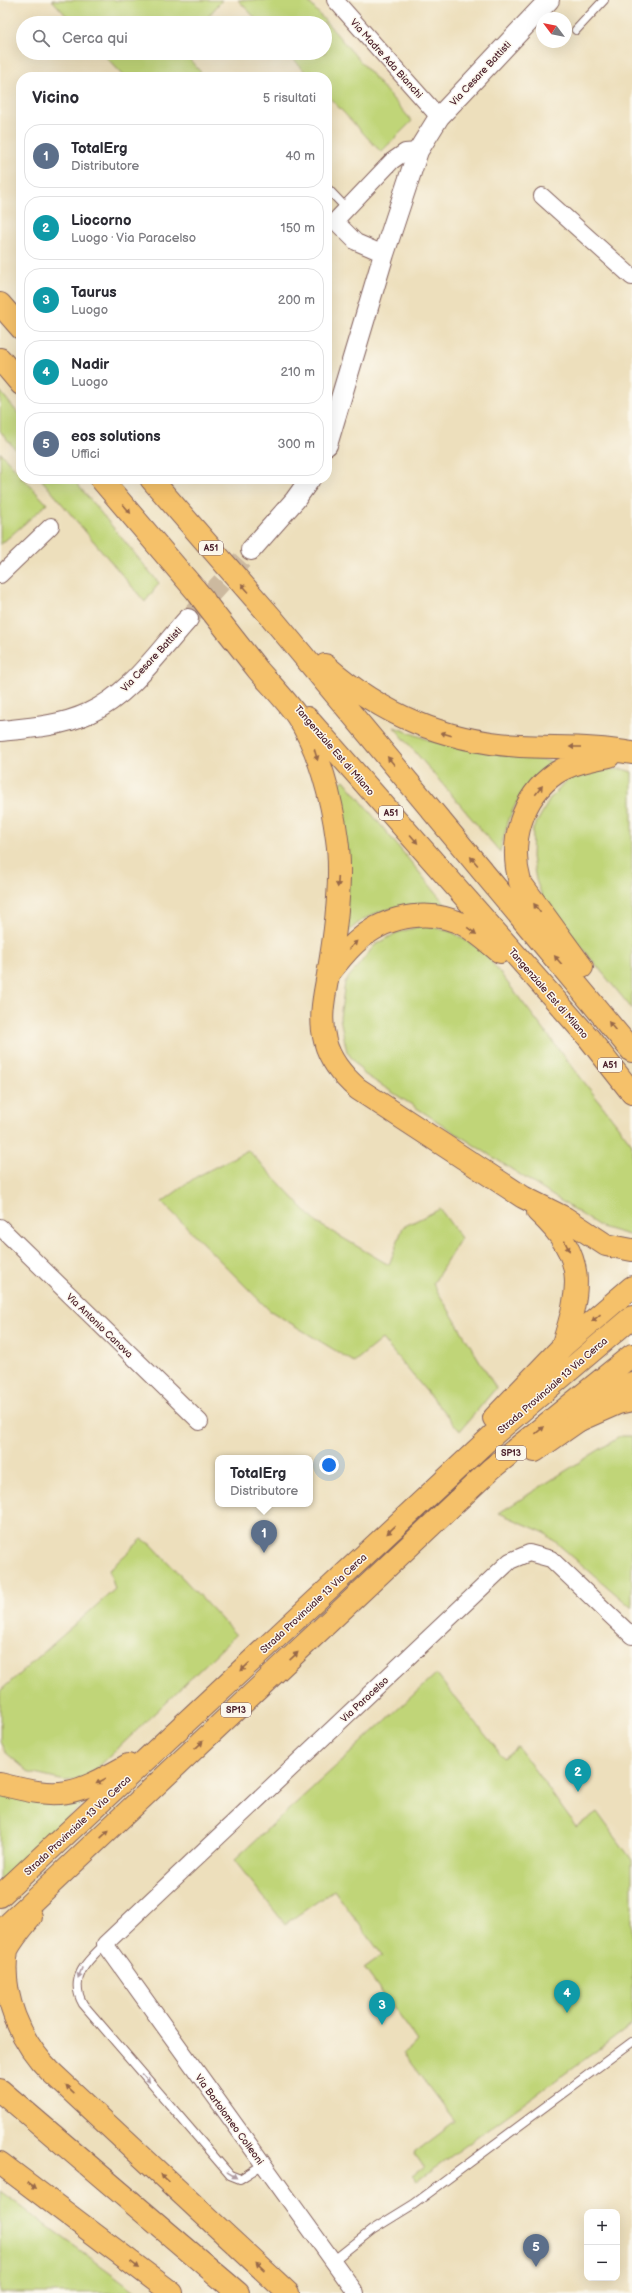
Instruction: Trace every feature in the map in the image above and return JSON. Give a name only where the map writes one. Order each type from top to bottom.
[{"type":"main road","points":[[0,304],[16,322]]},
{"type":"main road","points":[[0,359],[16,378]]},
{"type":"main road","name":"Tangenziale Est di Milano","points":[[105,484],[194,589],[588,1037],[632,1093]]},
{"type":"main road","name":"A51","points":[[155,484],[271,617],[592,1001],[632,1051]]},
{"type":"main road","points":[[194,589],[297,716],[315,750],[335,825],[339,860],[328,974],[323,998],[323,1030],[330,1055],[339,1070],[358,1090],[523,1197],[565,1218],[606,1244],[632,1250]]},
{"type":"main road","points":[[271,617],[356,692],[399,716],[433,730],[453,737],[497,744],[584,747],[630,753]]},
{"type":"main road","points":[[592,1001],[583,969],[520,882],[516,867],[517,838],[521,820],[529,803],[544,783],[557,773],[578,763],[630,753]]},
{"type":"main road","points":[[328,974],[359,939],[382,924],[397,918],[416,916],[433,916],[449,919],[467,927],[501,953],[534,989],[588,1037]]},
{"type":"main road","points":[[523,1197],[556,1228],[567,1246],[574,1264],[575,1300],[562,1347]]},
{"type":"main road","points":[[420,1503],[505,1405],[562,1347],[632,1287]]},
{"type":"main road","name":"Strada Provinciale 13 Via Cerca","points":[[0,1896],[529,1403],[632,1317]]},
{"type":"main road","name":"SP13","points":[[0,1932],[491,1469],[632,1355]]},
{"type":"main road","points":[[396,1559],[500,1477],[575,1422],[632,1383]]},
{"type":"main road","points":[[575,1422],[618,1403],[632,1400]]},
{"type":"main road","points":[[0,1784],[35,1793],[50,1794],[71,1792],[91,1786],[159,1748]]},
{"type":"main road","points":[[77,1861],[22,1928],[7,1951],[2,1975],[2,1992],[13,2025],[24,2043],[42,2063],[288,2293]]},
{"type":"main road","points":[[0,2090],[238,2293]]},
{"type":"main road","points":[[0,2163],[172,2293]]},
{"type":"street","name":"Via Madre Ada Bianchi","points":[[335,0],[439,117]]},
{"type":"street","name":"Via Cesare Battisti","points":[[332,428],[384,254],[418,151],[439,117],[549,0]]},
{"type":"street","points":[[332,225],[392,161],[405,152],[418,151]]},
{"type":"street","points":[[542,196],[632,277]]},
{"type":"street","points":[[332,227],[356,242],[384,254]]},
{"type":"street","points":[[251,550],[295,500],[306,484]]},
{"type":"street","points":[[0,575],[51,526]]},
{"type":"street","name":"Via Cesare Battisti","points":[[0,731],[40,727],[67,721],[90,713],[106,703],[131,683],[188,619]]},
{"type":"street","name":"Via Antonio Canova","points":[[0,1227],[200,1422]]},
{"type":"street","name":"Via Paracelso","points":[[105,1944],[510,1561],[529,1553],[551,1559],[632,1636]]},
{"type":"street","name":"Via Bartolomeo Colleoni","points":[[105,1944],[262,2165],[356,2293]]},
{"type":"lane","points":[[576,30],[604,0]]},
{"type":"lane","points":[[332,193],[347,209]]},
{"type":"lane","points":[[105,1944],[83,1966],[78,1977],[78,1991],[83,2004],[230,2175],[240,2179],[262,2165]]},
{"type":"lane","points":[[333,2261],[372,2230],[414,2204],[632,2042]]},
{"type":"green space","points":[[52,0],[222,0],[209,16],[67,16]]},
{"type":"green space","points":[[238,0],[307,0],[321,16],[253,16]]},
{"type":"green space","points":[[332,29],[412,121],[381,152],[332,100],[332,72],[305,72],[294,60],[332,60]]},
{"type":"green space","points":[[109,60],[190,60],[201,72],[120,72]]},
{"type":"green space","points":[[0,391],[16,411],[16,450],[0,431]]},
{"type":"green space","points":[[0,452],[16,470],[16,484],[29,484],[47,504],[0,545]]},
{"type":"green space","points":[[45,484],[77,484],[159,583],[145,602]]},
{"type":"green space","points":[[394,727],[432,741],[486,752],[554,762],[532,782],[517,801],[508,824],[500,852]]},
{"type":"green space","points":[[623,769],[632,772],[632,1009],[544,901],[536,880],[532,857],[533,829],[550,799],[568,779],[599,770]]},
{"type":"green space","points":[[344,780],[450,910],[425,905],[393,908],[372,915],[363,920],[354,926],[347,934],[339,932],[336,786]]},
{"type":"green space","points":[[424,925],[452,932],[483,951],[632,1144],[632,1236],[601,1227],[364,1074],[347,1052],[340,1018],[345,982],[374,946],[396,933]]},
{"type":"green space","points":[[248,1150],[317,1223],[389,1265],[403,1227],[440,1209],[461,1238],[433,1284],[496,1388],[460,1431],[382,1339],[354,1362],[269,1310],[162,1202],[196,1177]]},
{"type":"green space","points":[[621,1436],[632,1436],[632,1608],[545,1533],[499,1513]]},
{"type":"green space","points":[[142,1539],[151,1544],[236,1635],[87,1778],[65,1781],[30,1773],[5,1752],[0,1742],[0,1691],[115,1589],[109,1570]]},
{"type":"green space","points":[[436,1674],[504,1758],[518,1747],[576,1827],[597,1812],[632,1860],[632,2025],[417,2181],[412,2176],[424,2167],[414,2153],[455,2122],[403,2053],[418,2041],[364,1968],[382,1955],[334,1890],[285,1924],[234,1860]]},
{"type":"green space","points":[[0,1791],[86,1795],[88,1799],[0,1881]]},
{"type":"green space","points":[[0,2191],[138,2293],[0,2293]]},
{"type":"tunnel","points":[[188,619],[251,550]]},
{"type":"place","name":"TotalErg","points":[[264,1553]]},
{"type":"place","name":"Liocorno","points":[[578,1792]]},
{"type":"place","name":"Nadir","points":[[567,2013]]},
{"type":"place","name":"Taurus","points":[[382,2025]]},
{"type":"place","name":"eos solutions","points":[[536,2267]]}]
